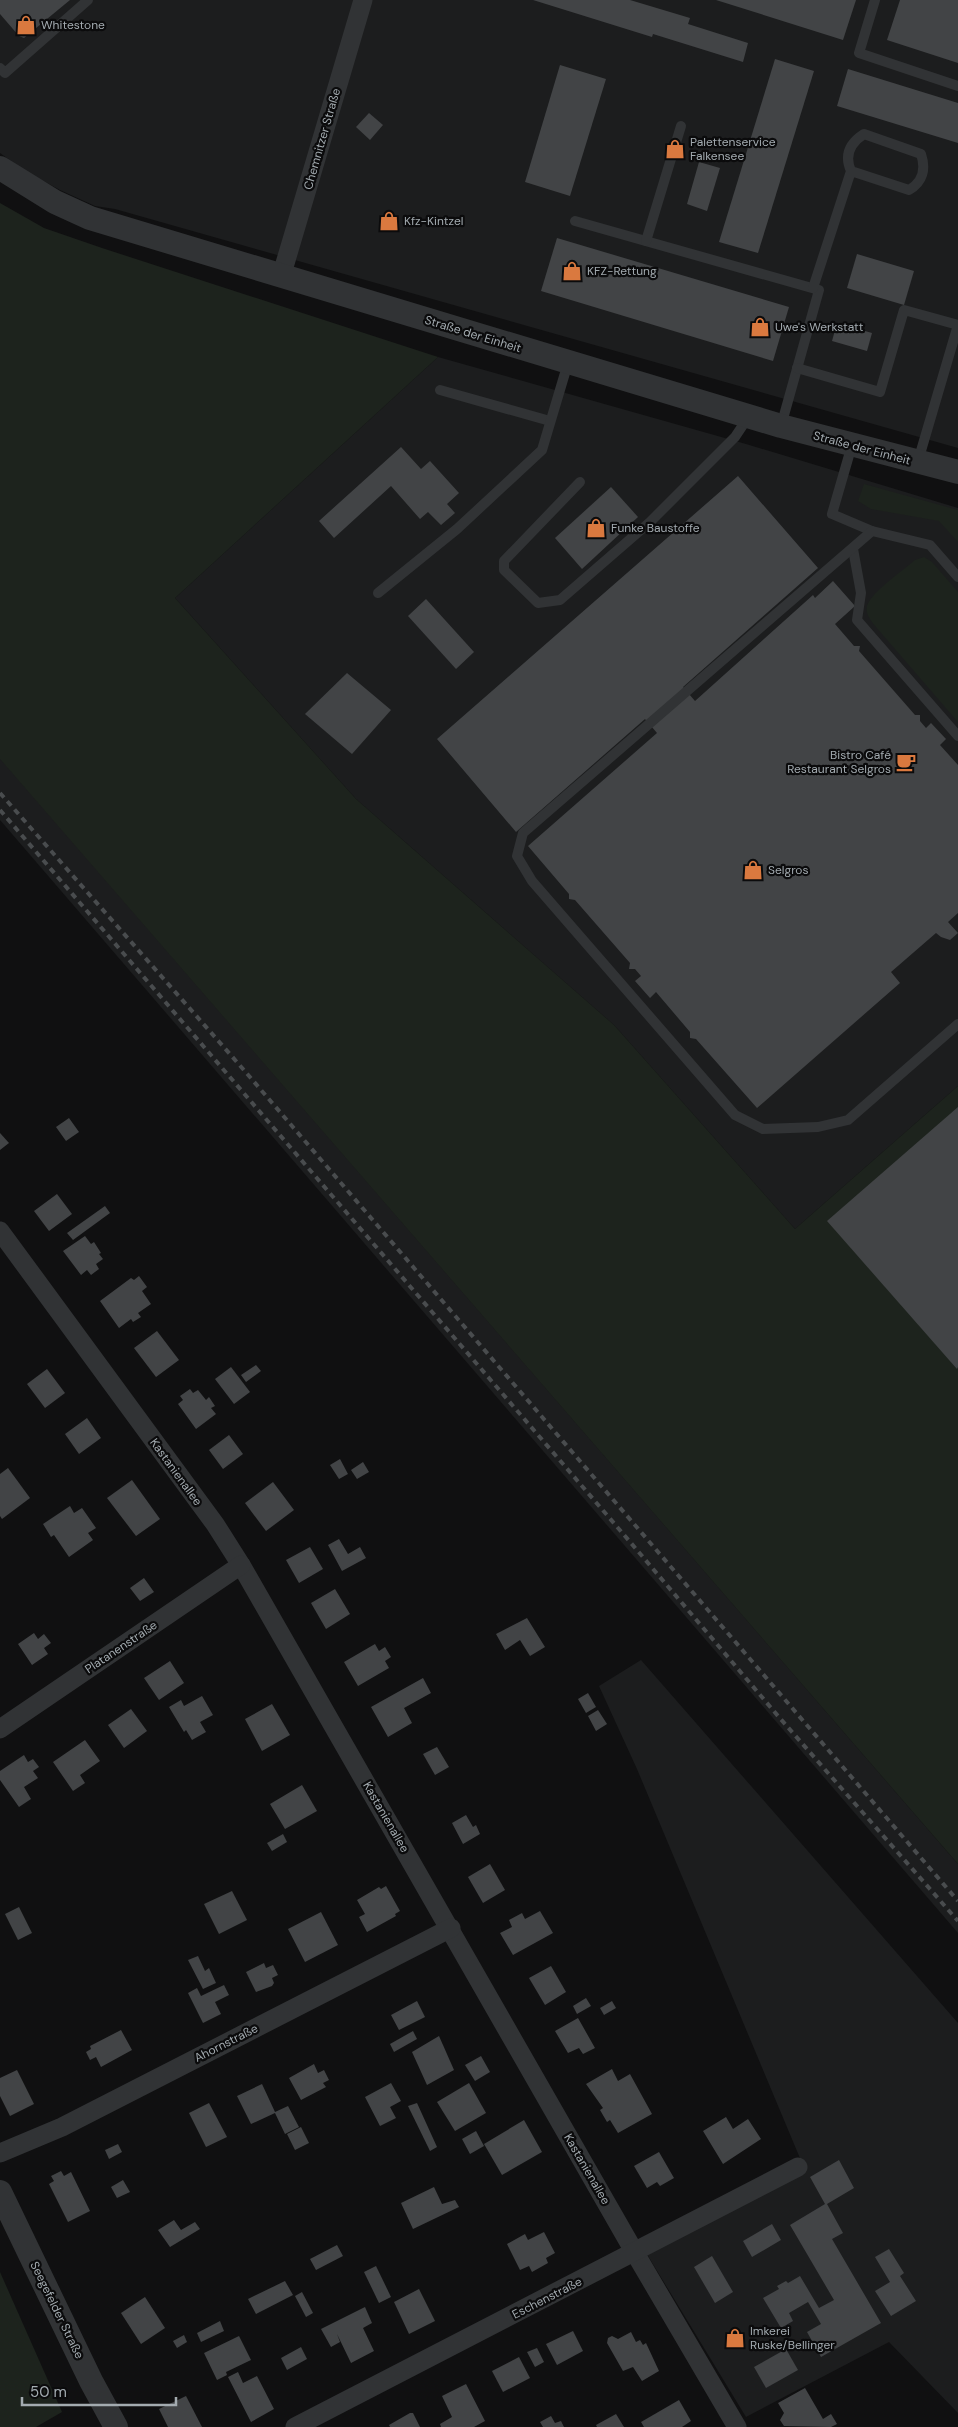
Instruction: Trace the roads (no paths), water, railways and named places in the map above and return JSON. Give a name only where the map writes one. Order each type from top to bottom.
[{"type":"street","name":"Chemnitzer Straße","points":[[281,277],[363,0]]},
{"type":"street","name":"Straße der Einheit","points":[[0,168],[56,202],[90,218],[781,426],[958,472]]},
{"type":"street","name":"Kastanienallee","points":[[0,1231],[215,1524],[241,1564],[451,1928],[635,2254],[738,2427]]},
{"type":"street","name":"Platanenstraße","points":[[0,1729],[241,1564]]},
{"type":"street","name":"Ahornstraße","points":[[0,2153],[62,2128],[451,1928]]},
{"type":"street","name":"Eschenstraße","points":[[296,2427],[635,2254],[798,2167]]},
{"type":"street","name":"Seegefelder Straße","points":[[0,2192],[91,2381],[116,2427]]},
{"type":"lane","points":[[0,68],[5,73],[88,0]]},
{"type":"lane","points":[[875,0],[859,53],[958,86]]},
{"type":"lane","points":[[646,241],[681,126]]},
{"type":"lane","points":[[813,288],[851,171],[848,153],[857,138],[864,134],[920,154],[923,162],[922,177],[918,183],[908,190],[851,171]]},
{"type":"lane","points":[[575,221],[819,290],[781,426]]},
{"type":"lane","points":[[798,368],[880,392],[904,310],[958,326],[917,462]]},
{"type":"lane","points":[[378,593],[457,529],[542,450],[568,363]]},
{"type":"lane","points":[[440,390],[550,421]]},
{"type":"lane","points":[[580,482],[504,561],[504,570],[538,603],[560,600],[650,522],[735,437],[749,416]]},
{"type":"lane","points":[[852,445],[832,514],[872,531],[930,545],[958,577]]},
{"type":"lane","points":[[872,531],[524,833],[517,856],[532,881],[734,1115],[763,1129],[818,1126],[848,1120],[958,1024]]},
{"type":"lane","points":[[853,549],[862,593],[857,620],[958,736]]},
{"type":"railway","points":[[0,793],[243,1069],[958,1901]]},
{"type":"railway","points":[[0,810],[778,1716],[958,1921]]},
{"type":"place","name":"Whitestone","points":[[26,25]]},
{"type":"place","name":"Palettenservice Falkensee","points":[[675,149]]},
{"type":"place","name":"Kfz-Kintzel","points":[[389,221]]},
{"type":"place","name":"KFZ-Rettung","points":[[572,271]]},
{"type":"place","name":"Uwe's Werkstatt","points":[[760,327]]},
{"type":"place","name":"Funke Baustoffe","points":[[596,528]]},
{"type":"place","name":"Bistro Café Restaurant Selgros","points":[[906,762]]},
{"type":"place","name":"Selgros","points":[[753,870]]},
{"type":"place","name":"Imkerei Ruske/Bellinger","points":[[735,2338]]}]
